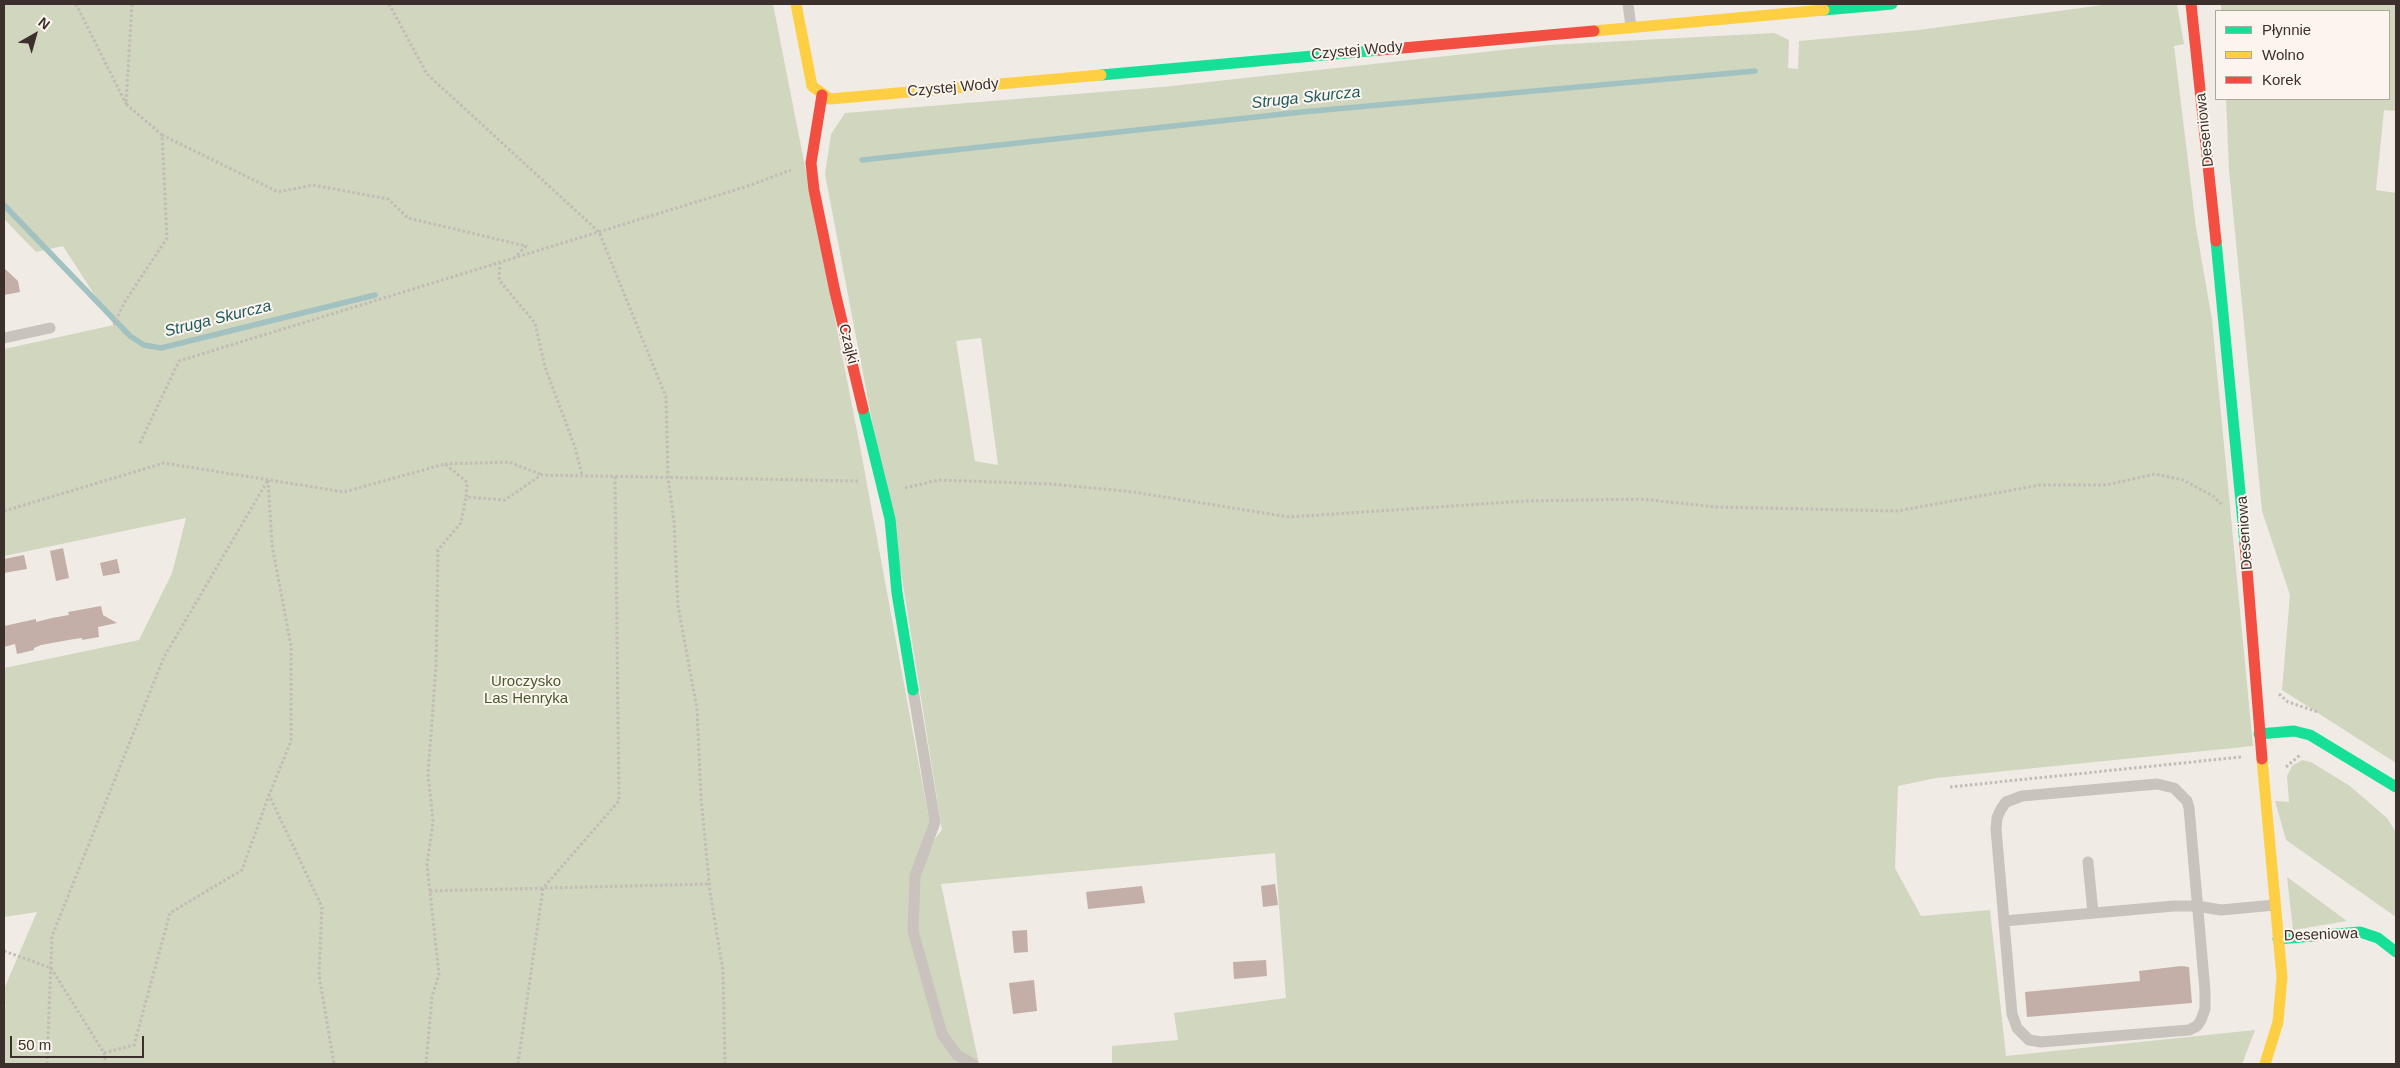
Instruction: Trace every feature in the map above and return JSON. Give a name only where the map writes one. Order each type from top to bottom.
[{"type":"street","points":[[796,4],[809,78],[812,86],[822,95]]},
{"type":"street","name":"Czystej Wody","points":[[822,95],[830,99],[1892,4]]},
{"type":"street","name":"Deseniowa","points":[[2191,4],[2241,484],[2261,756],[2278,939],[2360,932],[2378,938],[2396,952]]},
{"type":"street","name":"Czajki","points":[[822,95],[810,163],[814,190],[835,292],[890,519],[897,594],[913,690]]},
{"type":"street","points":[[2260,734],[2294,731],[2310,735],[2396,787]]},
{"type":"street","points":[[2265,1064],[2278,1022],[2282,977],[2278,939]]},
{"type":"lane","points":[[1628,4],[1631,26]]},
{"type":"lane","points":[[4,338],[50,328]]},
{"type":"lane","points":[[913,690],[935,822],[915,876],[913,931],[942,1034],[957,1055],[973,1064]]},
{"type":"lane","points":[[2157,784],[2174,788],[2187,801],[2197,906],[2206,1009],[2197,1026],[2189,1030],[2041,1042],[2029,1040],[2022,1034],[2014,1021],[1996,829],[1997,818],[2006,802],[2022,796],[2157,784]]},
{"type":"lane","points":[[2088,862],[2093,913]]},
{"type":"lane","points":[[2004,921],[2197,906],[2221,910],[2275,905]]},
{"type":"path","points":[[76,4],[126,104],[162,135],[278,192],[312,185],[388,199],[408,218],[526,246],[513,258]]},
{"type":"path","points":[[126,104],[132,4]]},
{"type":"path","points":[[389,4],[427,74],[599,232],[666,397],[668,477],[674,522],[678,606],[697,709],[701,798],[710,884],[723,971],[725,1064]]},
{"type":"path","points":[[114,326],[124,303],[167,238],[162,135]]},
{"type":"path","points":[[140,442],[179,361],[748,186],[810,163]]},
{"type":"path","points":[[500,262],[499,280],[535,323],[545,367],[575,447],[582,475]]},
{"type":"path","points":[[4,511],[164,463],[344,492],[445,464],[509,462],[541,475],[668,477],[883,487],[938,480],[1052,484],[1133,492],[1289,517],[1526,501],[1641,499],[1716,508],[1897,510],[2040,485],[2106,485],[2155,474],[2184,480],[2213,496],[2226,508]]},
{"type":"path","points":[[445,464],[467,482],[466,497]]},
{"type":"path","points":[[466,497],[505,500],[541,475]]},
{"type":"path","points":[[518,1064],[544,888],[620,801],[615,476]]},
{"type":"path","points":[[104,1053],[134,1045],[170,913],[242,870],[291,742],[291,646],[272,545],[268,480]]},
{"type":"path","points":[[47,1064],[52,936],[164,657],[268,480]]},
{"type":"path","points":[[426,1064],[432,997],[439,974],[427,865],[433,821],[428,774],[436,667],[438,550],[461,523],[470,482]]},
{"type":"path","points":[[2289,757],[2295,752],[2302,752]]},
{"type":"path","points":[[2283,762],[2282,768],[2299,756],[2308,754]]},
{"type":"path","points":[[1950,787],[2261,756]]},
{"type":"path","points":[[270,795],[322,907],[318,976],[334,1064]]},
{"type":"path","points":[[430,891],[710,884]]},
{"type":"path","points":[[4,951],[51,968],[104,1053],[106,1064]]},
{"type":"green space","name":"Uroczysko Las Henryka","points":[[4,4],[773,4],[859,441],[933,841],[942,830],[902,578],[825,174],[831,134],[845,113],[1162,87],[1548,45],[1774,33],[1789,40],[1788,68],[1798,69],[1799,41],[1919,30],[2110,4],[2175,4],[2177,5],[2184,44],[2174,46],[2196,227],[2212,320],[2253,746],[1936,778],[1898,786],[1895,868],[1921,916],[1990,910],[2006,1056],[2255,1030],[2242,1064],[1112,1064],[1112,1046],[1178,1040],[1174,1013],[1286,998],[1275,853],[941,884],[979,1064],[4,1064],[4,1009],[6,1005],[4,1004],[4,989],[37,912],[4,917],[4,668],[139,640],[172,573],[186,518],[4,556],[4,349],[114,325],[63,246],[36,252],[4,219]],"holes":[[[981,338],[998,465],[975,461],[956,341]]]},
{"type":"green space","points":[[2221,4],[2396,4],[2396,111],[2384,110],[2376,190],[2396,193],[2396,763],[2282,690],[2290,595],[2262,511],[2229,170],[2226,100],[2390,100],[2390,10],[2221,10]]},
{"type":"green space","points":[[2302,760],[2311,762],[2350,786],[2387,818],[2396,832],[2396,917],[2286,840],[2275,801],[2289,802],[2287,776],[2292,766]]},
{"type":"green space","points":[[2287,877],[2347,921],[2293,930]]},
{"type":"building","points":[[4,268],[18,281],[20,292],[4,295]]},
{"type":"building","points":[[63,548],[69,578],[56,581],[50,551]]},
{"type":"building","points":[[24,555],[27,569],[4,573],[4,559]]},
{"type":"building","points":[[117,559],[120,573],[103,576],[100,563]]},
{"type":"building","points":[[101,606],[103,615],[117,623],[98,627],[99,637],[41,645],[34,648],[34,650],[17,654],[15,644],[4,647],[4,626],[36,619],[36,622],[69,615],[68,612]]},
{"type":"building","points":[[1275,884],[1278,905],[1263,907],[1261,886]]},
{"type":"building","points":[[1142,886],[1145,903],[1088,909],[1086,892]]},
{"type":"building","points":[[1027,930],[1028,952],[1014,953],[1012,931]]},
{"type":"building","points":[[1266,960],[1267,976],[1234,979],[1233,962]]},
{"type":"building","points":[[2181,966],[2189,967],[2192,1003],[2027,1017],[2025,992],[2140,981],[2139,971]]},
{"type":"building","points":[[1034,980],[1037,1011],[1013,1014],[1009,983]]},
{"type":"waterway","name":"Struga Skurcza","points":[[862,160],[1302,112],[1755,71]]},
{"type":"waterway","name":"Struga Skurcza","points":[[4,205],[130,336],[144,345],[161,348],[375,295]]},
{"type":"traffic: fast","points":[[1824,10],[1892,4]]},
{"type":"traffic: fast","points":[[1101,75],[1380,50]]},
{"type":"traffic: fast","points":[[2216,241],[2245,544]]},
{"type":"traffic: fast","points":[[863,409],[890,519],[897,593],[913,690]]},
{"type":"traffic: fast","points":[[2259,734],[2294,731],[2310,735],[2396,787]]},
{"type":"traffic: fast","points":[[2278,939],[2360,932],[2378,938],[2396,952]]},
{"type":"traffic: slow","points":[[796,4],[812,86],[830,99],[1101,75]]},
{"type":"traffic: slow","points":[[1594,31],[1824,10]]},
{"type":"traffic: slow","points":[[2262,759],[2282,977],[2278,1022],[2265,1064]]},
{"type":"traffic: jam","points":[[2191,4],[2216,241]]},
{"type":"traffic: jam","points":[[1380,50],[1594,31]]},
{"type":"traffic: jam","points":[[822,95],[811,163],[814,190],[835,292],[863,409]]},
{"type":"traffic: jam","points":[[2245,544],[2262,759]]}]
